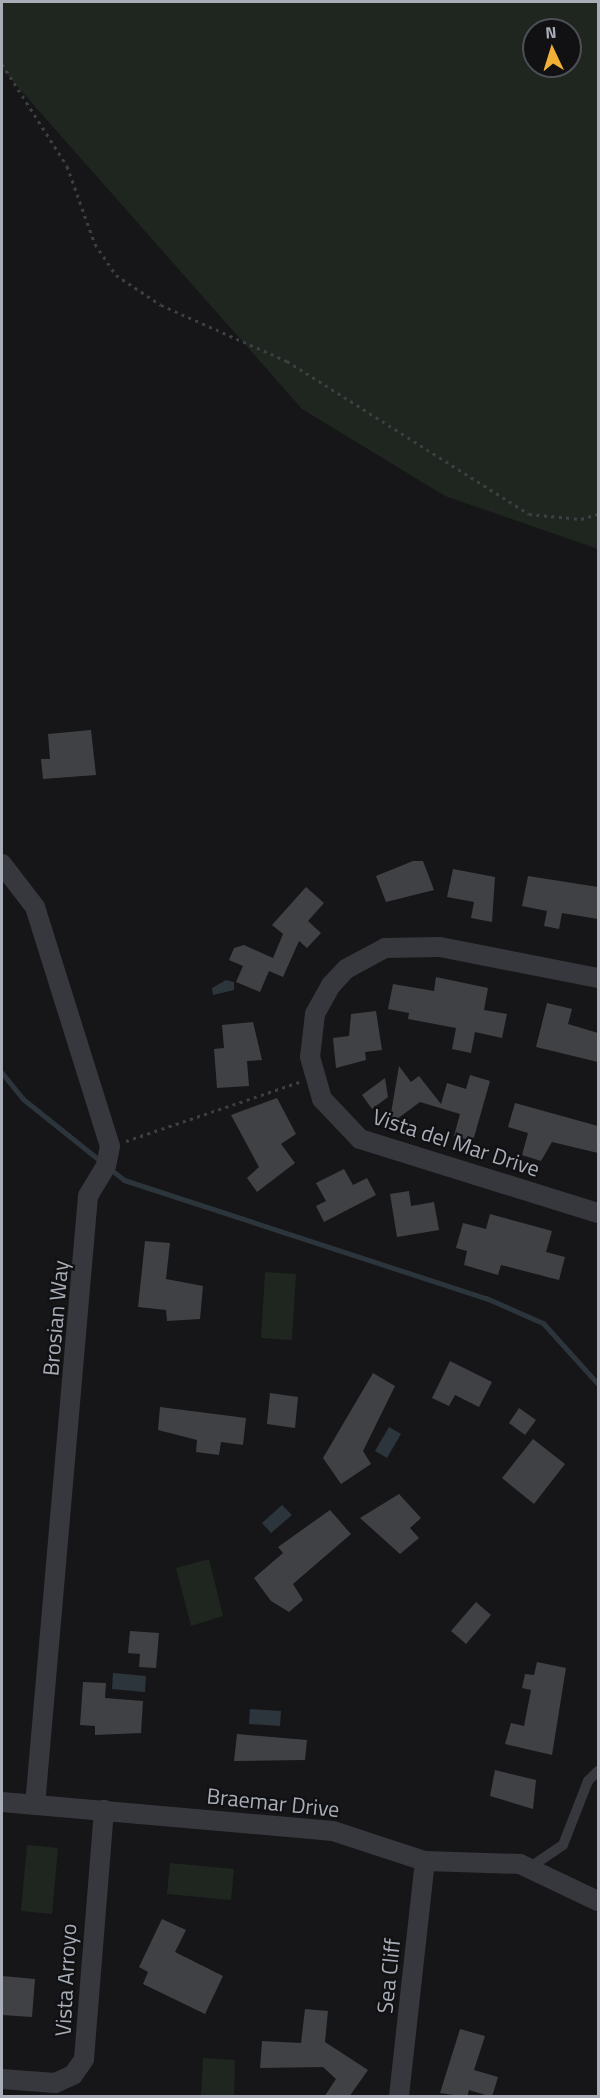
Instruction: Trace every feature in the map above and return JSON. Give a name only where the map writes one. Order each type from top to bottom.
[{"type":"street","points":[[2,864],[35,907],[110,1146]]},
{"type":"street","name":"Vista del Mar Drive","points":[[598,978],[440,946],[385,948],[346,969],[319,1004],[310,1035],[313,1077],[342,1125],[370,1143],[598,1213]]},
{"type":"street","name":"Brosian Way","points":[[35,1805],[88,1196],[106,1166],[110,1146]]},
{"type":"street","name":"Braemar Drive","points":[[2,1802],[333,1831],[425,1861],[529,1868],[598,1901]]},
{"type":"street","name":"Vista Arroyo","points":[[2,2079],[55,2083],[73,2075],[84,2059],[104,1810]]},
{"type":"street","name":"Sea Cliff","points":[[399,2097],[425,1861]]},
{"type":"lane","points":[[529,1868],[563,1845],[588,1781],[598,1771]]},
{"type":"path","points":[[2,64],[67,166],[95,244],[116,275],[161,305],[287,361],[529,514],[581,519],[598,514]]},
{"type":"path","points":[[110,1146],[313,1077]]},
{"type":"shaded area","points":[[2,2],[598,2],[598,549],[445,496],[302,409],[2,69]]},
{"type":"shaded area","points":[[226,980],[234,982],[234,990],[213,995],[212,988]]},
{"type":"shaded area","points":[[265,1272],[296,1274],[292,1340],[261,1338]]},
{"type":"shaded area","points":[[389,1427],[401,1434],[387,1458],[375,1451]]},
{"type":"shaded area","points":[[282,1505],[292,1515],[271,1533],[262,1523]]},
{"type":"shaded area","points":[[209,1559],[223,1616],[191,1626],[176,1568]]},
{"type":"shaded area","points":[[113,1673],[146,1676],[145,1692],[112,1689]]},
{"type":"shaded area","points":[[250,1709],[281,1711],[280,1726],[249,1724]]},
{"type":"shaded area","points":[[27,1845],[58,1848],[52,1914],[21,1911]]},
{"type":"shaded area","points":[[170,1863],[234,1869],[231,1900],[167,1894]]},
{"type":"shaded area","points":[[203,2058],[235,2060],[234,2096],[201,2096]]},
{"type":"building","points":[[91,730],[96,775],[43,779],[41,759],[50,759],[48,734]]},
{"type":"building","points":[[413,861],[423,861],[434,890],[386,902],[376,876]]},
{"type":"building","points":[[453,869],[495,877],[492,922],[471,918],[474,902],[447,897]]},
{"type":"building","points":[[528,876],[598,887],[598,919],[562,913],[559,929],[544,926],[547,911],[522,906]]},
{"type":"building","points":[[306,887],[324,903],[308,921],[321,933],[307,948],[299,941],[283,977],[269,971],[260,992],[236,982],[243,966],[229,960],[234,948],[244,945],[273,958],[283,934],[272,925]]},
{"type":"building","points":[[436,977],[488,988],[484,1010],[507,1014],[502,1038],[475,1032],[471,1053],[452,1049],[456,1028],[408,1019],[409,1013],[388,1009],[393,984],[434,991]]},
{"type":"building","points":[[547,1003],[572,1009],[568,1024],[598,1033],[598,1062],[536,1047]]},
{"type":"building","points":[[376,1011],[382,1050],[365,1052],[366,1060],[336,1068],[333,1038],[349,1036],[351,1014]]},
{"type":"building","points":[[253,1022],[262,1060],[247,1061],[249,1086],[217,1088],[214,1049],[224,1048],[222,1025]]},
{"type":"building","points":[[399,1066],[411,1082],[419,1076],[441,1104],[447,1083],[466,1089],[470,1075],[490,1081],[473,1141],[454,1136],[460,1114],[420,1102],[389,1125]]},
{"type":"building","points":[[385,1078],[388,1097],[372,1109],[362,1095]]},
{"type":"building","points":[[277,1098],[296,1134],[281,1144],[295,1163],[257,1192],[247,1178],[259,1167],[231,1115]]},
{"type":"building","points":[[515,1103],[598,1126],[598,1153],[552,1142],[541,1161],[522,1155],[528,1133],[508,1127]]},
{"type":"building","points":[[344,1169],[353,1185],[367,1178],[376,1195],[324,1222],[316,1206],[326,1201],[316,1183]]},
{"type":"building","points":[[409,1191],[411,1206],[434,1202],[439,1230],[397,1237],[390,1194]]},
{"type":"building","points":[[490,1214],[552,1231],[546,1252],[565,1257],[559,1280],[501,1265],[498,1275],[464,1265],[467,1251],[456,1248],[463,1223],[486,1229]]},
{"type":"building","points":[[145,1241],[170,1243],[166,1279],[203,1286],[200,1319],[167,1321],[166,1310],[138,1307]]},
{"type":"building","points":[[450,1361],[492,1382],[479,1407],[455,1395],[449,1406],[432,1398]]},
{"type":"building","points":[[373,1373],[395,1386],[363,1451],[371,1464],[341,1484],[323,1458]]},
{"type":"building","points":[[270,1393],[298,1397],[295,1428],[267,1424]]},
{"type":"building","points":[[160,1407],[246,1418],[243,1445],[221,1442],[219,1455],[196,1452],[197,1440],[158,1430]]},
{"type":"building","points":[[519,1408],[536,1420],[525,1435],[509,1423]]},
{"type":"building","points":[[533,1439],[565,1464],[534,1504],[502,1478]]},
{"type":"building","points":[[399,1494],[421,1518],[410,1528],[419,1538],[400,1554],[360,1518]]},
{"type":"building","points":[[330,1510],[351,1534],[293,1584],[303,1600],[289,1612],[271,1601],[254,1578],[283,1553],[278,1547]]},
{"type":"building","points":[[476,1602],[491,1615],[466,1644],[451,1631]]},
{"type":"building","points":[[130,1631],[159,1633],[156,1668],[139,1667],[140,1654],[128,1653]]},
{"type":"building","points":[[537,1662],[566,1668],[552,1755],[505,1744],[511,1723],[524,1726],[531,1690],[522,1688],[525,1674],[534,1675]]},
{"type":"building","points":[[83,1682],[106,1683],[105,1698],[143,1701],[141,1733],[95,1735],[95,1726],[80,1725]]},
{"type":"building","points":[[237,1734],[307,1740],[305,1760],[234,1761]]},
{"type":"building","points":[[495,1770],[536,1780],[533,1809],[490,1796]]},
{"type":"building","points":[[162,1919],[186,1930],[175,1952],[223,1976],[205,2014],[143,1984],[148,1972],[139,1967]]},
{"type":"building","points":[[2,1976],[35,1979],[32,2017],[2,2015]]},
{"type":"building","points":[[305,2009],[328,2011],[325,2042],[368,2070],[349,2097],[324,2097],[336,2079],[323,2067],[260,2068],[262,2041],[301,2043]]},
{"type":"building","points":[[460,2029],[485,2036],[474,2070],[498,2077],[492,2097],[469,2090],[467,2097],[440,2093]]},
{"type":"waterway","points":[[2,1073],[23,1099],[103,1163]]},
{"type":"waterway","points":[[110,1169],[124,1180],[486,1298],[543,1323],[598,1384]]}]
